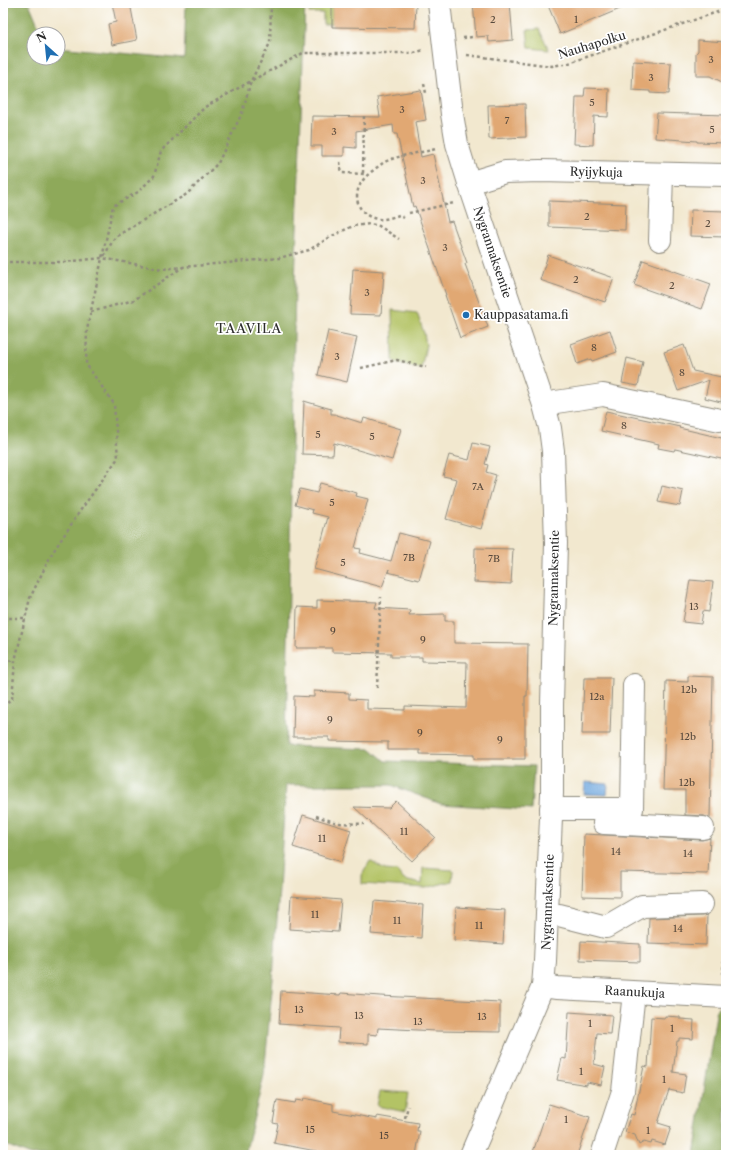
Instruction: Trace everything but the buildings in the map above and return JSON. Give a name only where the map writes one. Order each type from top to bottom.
[{"type":"street","name":"Nygrannaksentie","points":[[439,3],[440,46],[457,144],[544,405],[550,428],[553,451],[556,543],[551,814],[543,986],[471,1155]]},
{"type":"street","name":"Ryijykuja","points":[[469,183],[504,172],[540,171],[726,175]]},
{"type":"street","points":[[660,240],[662,174]]},
{"type":"street","points":[[544,405],[603,395],[720,420]]},
{"type":"street","points":[[551,814],[632,809],[634,684]]},
{"type":"street","points":[[551,814],[703,828]]},
{"type":"street","points":[[547,917],[559,915],[606,927],[642,906],[702,904]]},
{"type":"street","name":"Raanukuja","points":[[543,986],[634,993],[724,997]]},
{"type":"street","points":[[602,1155],[623,1091],[634,993]]},
{"type":"path","points":[[102,258],[115,236],[187,194],[218,163],[242,113],[251,81],[270,43],[271,3]]},
{"type":"path","name":"Nauhapolku","points":[[440,46],[468,56],[552,66],[569,64],[726,9]]},
{"type":"path","points":[[3,707],[12,699],[15,661],[30,598],[51,555],[118,458],[114,404],[86,364],[87,330],[113,206],[138,192],[154,176],[161,151],[205,106],[303,53],[414,53],[440,46]]},
{"type":"path","points":[[364,115],[363,173],[366,177]]},
{"type":"path","points":[[404,218],[399,215],[380,220],[372,218],[360,208],[357,192],[361,183],[366,177],[381,164],[389,159],[436,149],[435,142]]},
{"type":"path","points":[[340,162],[342,173],[363,173]]},
{"type":"path","points":[[410,213],[456,203]]},
{"type":"path","points":[[3,262],[64,262],[102,258],[162,269],[279,258],[309,250],[332,236],[353,226],[370,224],[379,226],[399,239]]},
{"type":"path","points":[[91,312],[134,300],[183,267]]},
{"type":"path","points":[[361,368],[397,360],[426,367]]},
{"type":"path","points":[[377,688],[381,597]]},
{"type":"path","points":[[3,618],[25,618]]},
{"type":"path","points":[[3,660],[15,661]]},
{"type":"path","points":[[316,816],[337,824],[364,824]]},
{"type":"path","points":[[724,997],[726,874]]},
{"type":"path","points":[[405,1118],[408,1106]]},
{"type":"path","points":[[3,1149],[17,1155]]},
{"type":"green space","points":[[3,3],[29,3],[39,26],[26,26],[26,66],[66,66],[66,48],[184,59],[186,3],[305,3],[295,285],[286,746],[371,749],[385,761],[534,766],[531,810],[441,804],[391,785],[286,785],[273,979],[264,1075],[245,1155],[31,1155],[3,1144]]},
{"type":"green space","points":[[310,3],[332,3],[332,24],[323,24],[323,13],[309,13]]},
{"type":"green space","points":[[539,29],[549,50],[529,48],[527,30]]},
{"type":"green space","points":[[392,310],[417,313],[424,333],[426,345],[421,369],[395,363],[393,360]]},
{"type":"green space","points":[[370,861],[385,870],[397,871],[404,880],[422,884],[423,868],[453,870],[452,881],[426,888],[362,884],[362,875]]},
{"type":"green space","points":[[717,1008],[726,1008],[726,1155],[694,1155]]},
{"type":"green space","points":[[380,1091],[408,1093],[405,1112],[377,1106]]},
{"type":"water","points":[[585,782],[608,784],[607,795],[584,794]]},
{"type":"place","name":"Kauppasatama.fi","points":[[466,315]]},
{"type":"district","name":"TAAVILA","points":[[249,328]]}]
